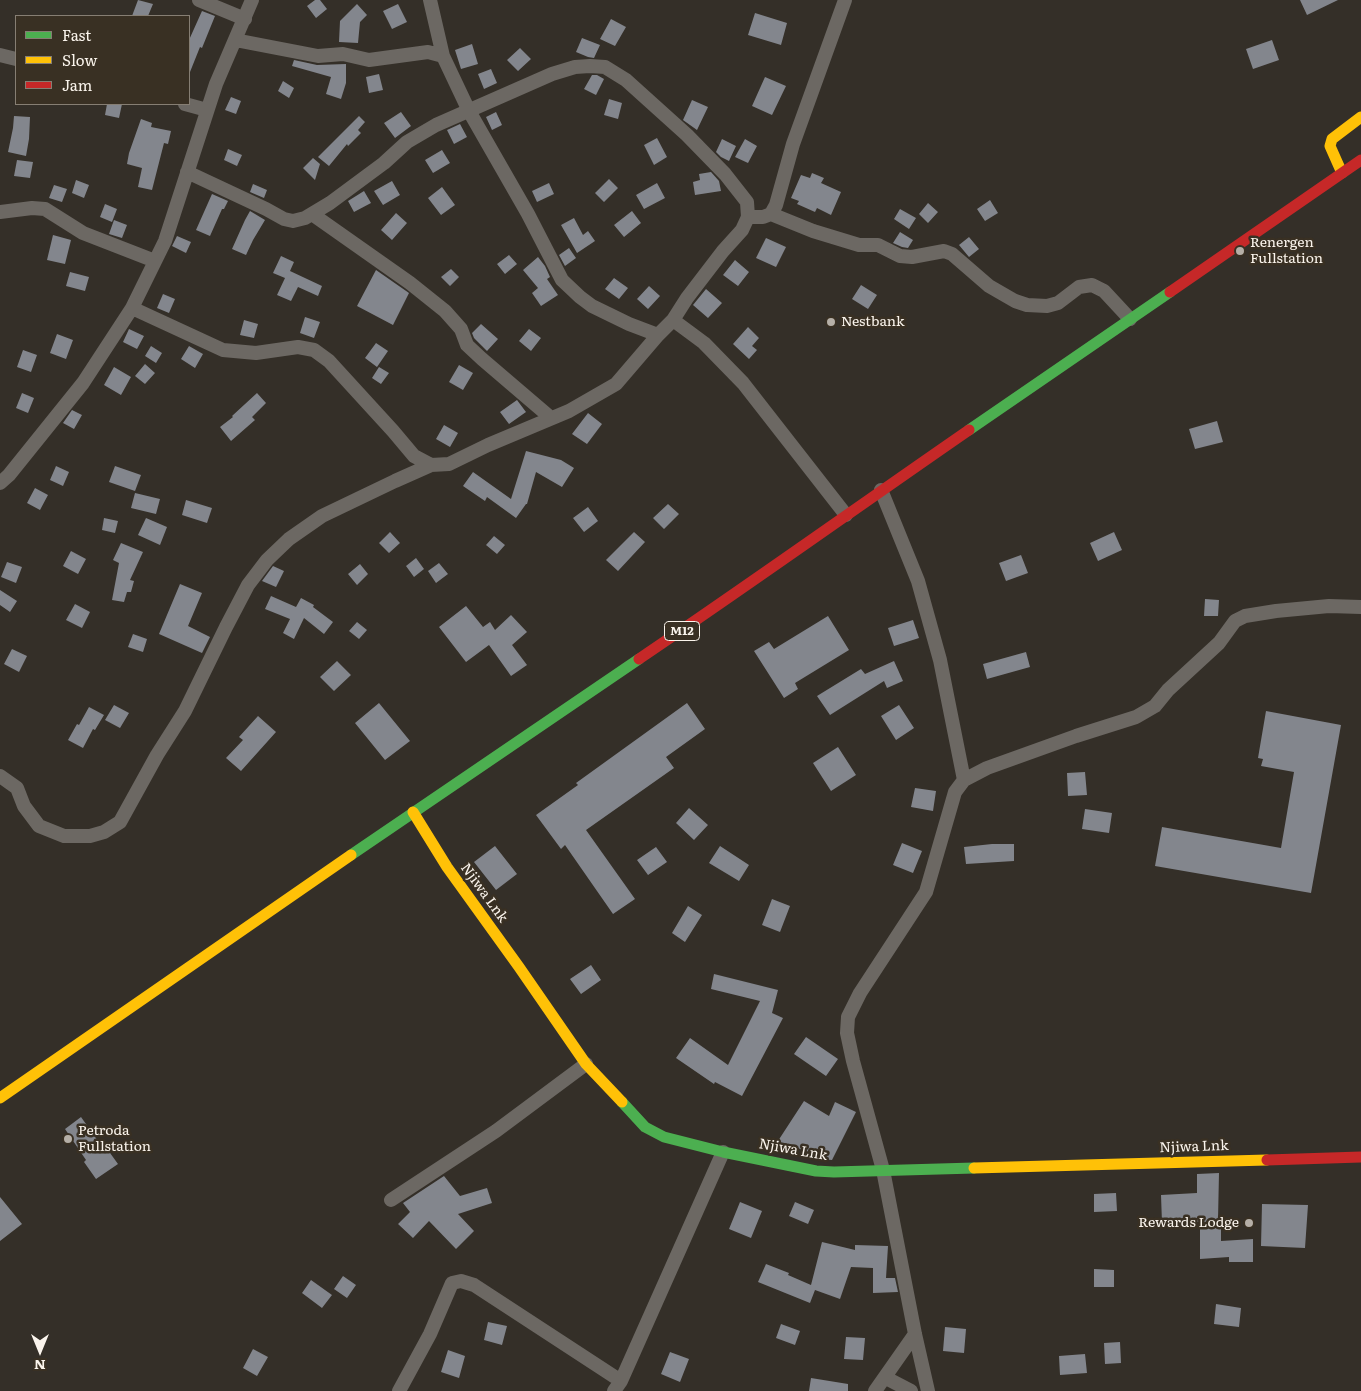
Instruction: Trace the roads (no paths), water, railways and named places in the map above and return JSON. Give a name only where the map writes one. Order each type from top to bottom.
[{"type":"main road","points":[[1342,173],[1330,146],[1332,139],[1361,117]]},
{"type":"main road","name":"M12","points":[[0,1098],[413,812],[733,596],[882,490],[1361,160]]},
{"type":"main road","name":"Njiwa Lnk","points":[[413,812],[447,867],[586,1064],[646,1127],[664,1137],[723,1152],[816,1171],[834,1172],[1361,1157]]},
{"type":"street","points":[[199,0],[244,18]]},
{"type":"street","points":[[0,483],[83,383],[132,308],[165,242],[216,84],[252,0]]},
{"type":"street","points":[[430,0],[443,56],[469,111],[528,214],[562,280],[592,306],[629,324],[658,335]]},
{"type":"street","points":[[748,216],[763,217],[771,214],[776,205],[793,144],[845,0]]},
{"type":"street","points":[[235,40],[318,56],[343,54],[368,60],[428,52],[443,56]]},
{"type":"street","points":[[0,55],[15,59]]},
{"type":"street","points":[[0,776],[16,788],[24,806],[39,826],[64,836],[90,836],[104,832],[120,822],[157,755],[185,711],[248,585],[267,560],[289,539],[322,516],[431,465],[449,464],[570,410],[616,384],[658,335],[674,320],[717,259],[742,230],[748,216],[747,202],[725,174],[687,135],[633,86],[606,67],[575,67],[560,72],[499,96],[436,125],[407,142],[384,163],[330,203],[305,218],[293,221],[284,219],[187,172]]},
{"type":"street","points":[[189,105],[207,110]]},
{"type":"street","points":[[0,212],[32,208],[45,209],[83,233],[156,261]]},
{"type":"street","points":[[312,214],[410,283],[445,311],[461,329],[467,345],[551,418]]},
{"type":"street","points":[[771,214],[813,231],[860,245],[878,245],[900,256],[912,258],[944,251],[952,254],[989,286],[1015,301],[1027,305],[1048,306],[1058,303],[1079,287],[1092,285],[1104,291],[1130,319]]},
{"type":"street","points":[[132,308],[223,350],[256,353],[298,347],[314,350],[329,361],[393,430],[414,456],[431,465]]},
{"type":"street","points":[[674,320],[704,343],[744,383],[846,515]]},
{"type":"street","points":[[882,490],[918,581],[940,660],[964,780]]},
{"type":"street","points":[[928,1391],[883,1170],[847,1033],[848,1017],[860,993],[926,892],[954,792],[964,780],[987,768],[1136,717],[1155,706],[1168,690],[1219,643],[1235,621],[1245,616],[1329,606],[1361,607]]},
{"type":"street","points":[[391,1200],[496,1131],[586,1064]]},
{"type":"street","points":[[399,1391],[430,1334],[452,1283],[461,1282],[474,1285],[618,1386],[723,1152]]},
{"type":"street","points":[[875,1391],[886,1378],[915,1334]]},
{"type":"street","points":[[886,1378],[911,1391]]},
{"type":"place","name":"Renergen Fullstation","points":[[1240,251]]},
{"type":"place","name":"Nestbank","points":[[831,322]]},
{"type":"place","name":"Petroda Fullstation","points":[[68,1139]]},
{"type":"place","name":"Rewards Lodge","points":[[1249,1223]]}]
